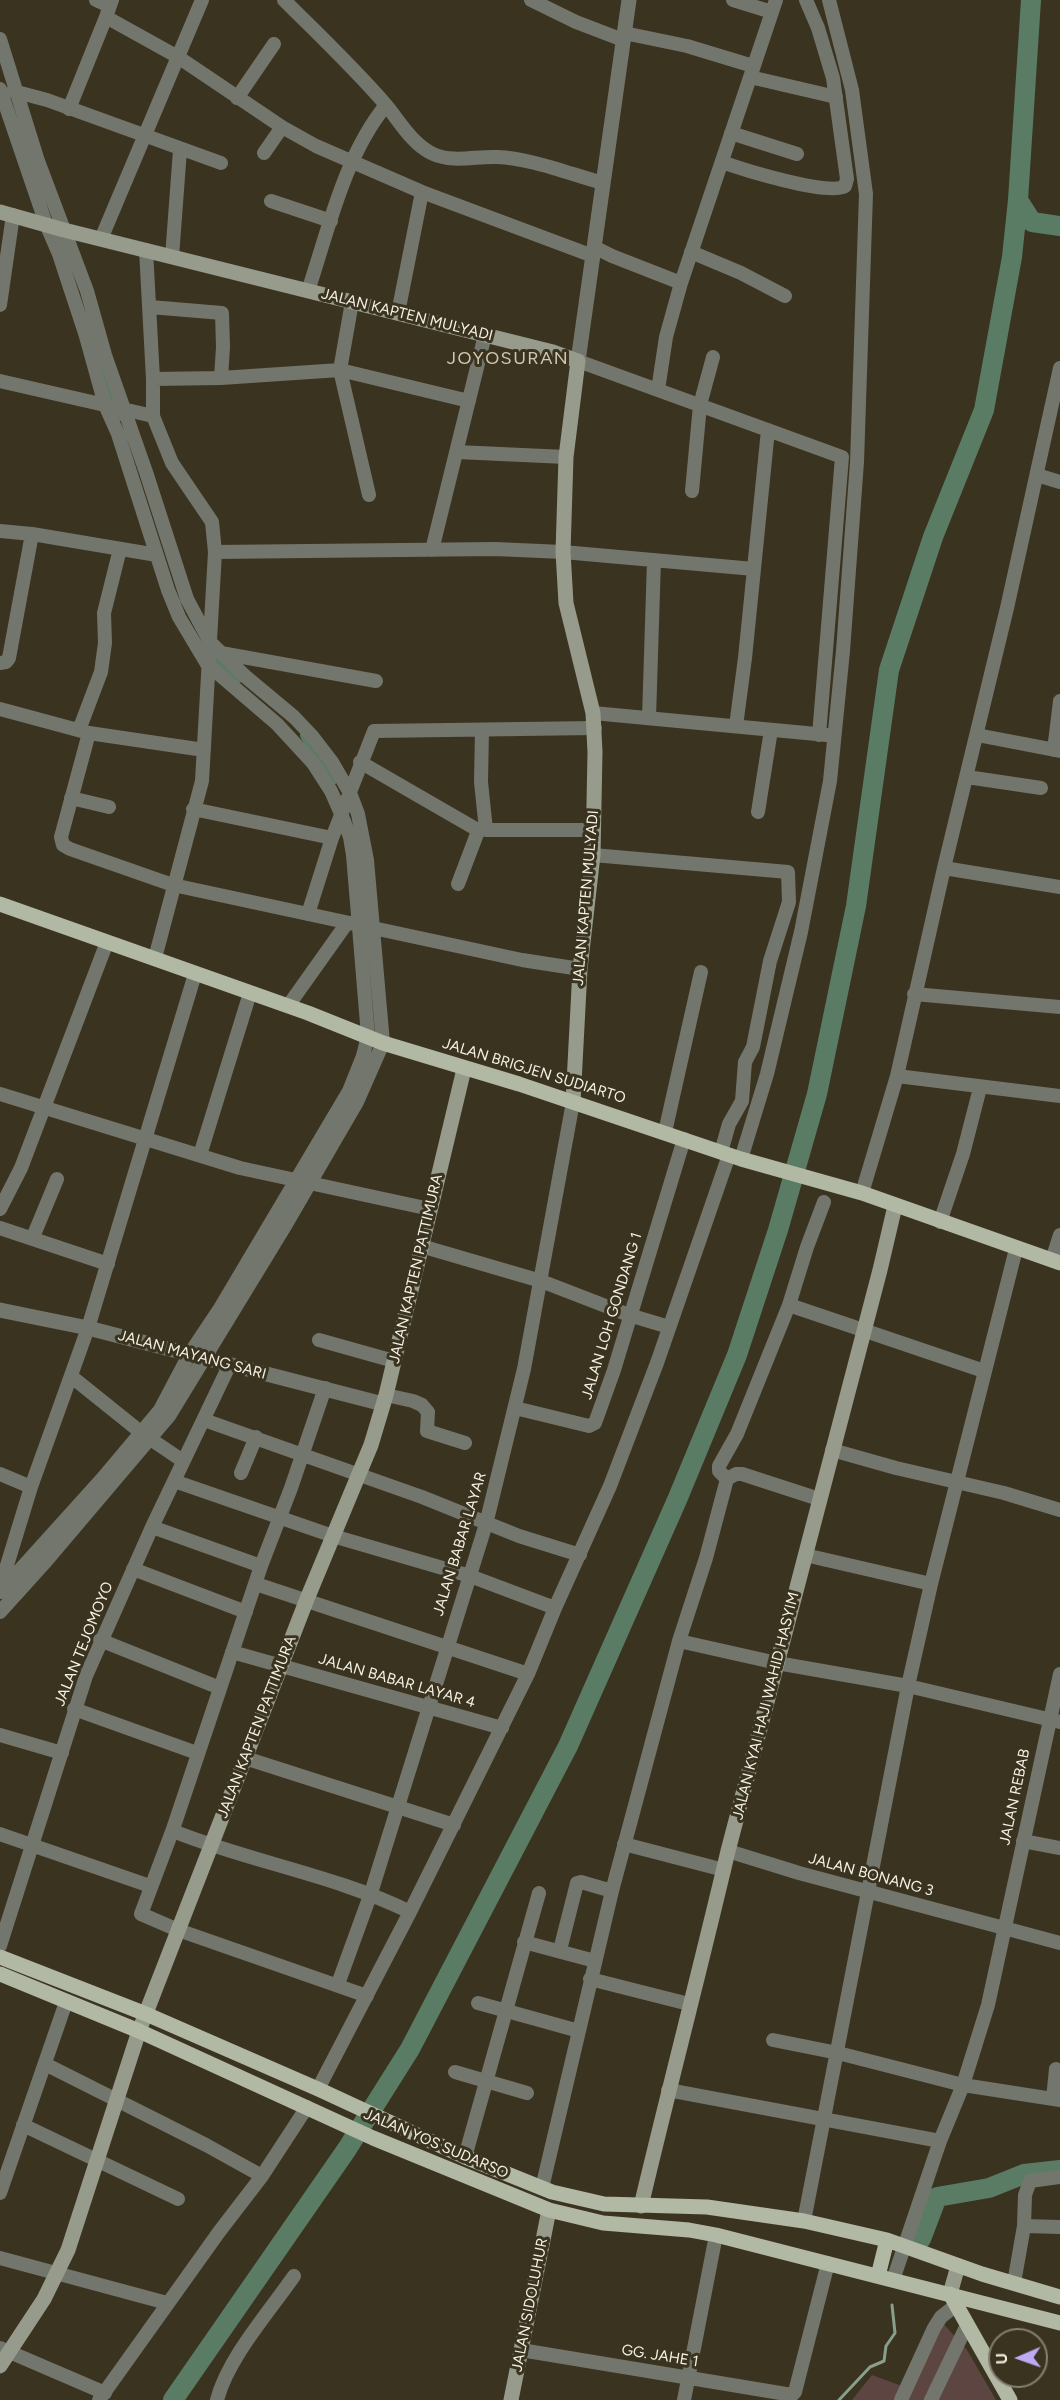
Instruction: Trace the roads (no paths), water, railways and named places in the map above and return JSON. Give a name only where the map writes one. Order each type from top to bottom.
[{"type":"main road","name":"JALAN KAPTEN MULYADI","points":[[7,214],[553,352],[578,361],[566,457],[562,552],[566,603],[595,728],[593,855],[580,969],[573,1102]]},
{"type":"main road","name":"JALAN BRIGJEN SUDIARTO","points":[[0,904],[288,1006],[375,1040],[519,1084],[730,1155],[862,1193],[1056,1262]]},
{"type":"main road","name":"JALAN KAPTEN PATTIMURA","points":[[0,2366],[5,2350],[27,2327],[57,2273],[76,2230],[139,2031],[307,1599],[359,1474],[394,1361],[464,1069]]},
{"type":"main road","name":"JALAN KYAI HAJI WAHID HASYIM","points":[[640,2206],[689,2004],[708,1941],[728,1851],[894,1206]]},
{"type":"main road","points":[[0,1957],[146,2014],[318,2089],[465,2157],[547,2190],[604,2204],[707,2206],[804,2221],[887,2240],[958,2266],[1060,2297]]},
{"type":"main road","name":"JALAN YOS SUDARSO","points":[[0,1974],[139,2031],[374,2138],[549,2210],[603,2223],[689,2230],[716,2235],[895,2281],[952,2300],[1060,2323]]},
{"type":"main road","name":"JALAN SIDOLUHUR","points":[[511,2400],[549,2210]]},
{"type":"main road","points":[[887,2240],[895,2281]]},
{"type":"main road","points":[[958,2266],[952,2300],[1010,2400]]},
{"type":"street","points":[[96,0],[237,98],[316,146],[422,192],[612,256],[681,283]]},
{"type":"street","points":[[101,239],[202,0]]},
{"type":"street","points":[[284,0],[386,105],[411,137],[432,153],[457,158],[497,157],[525,162],[603,183]]},
{"type":"street","points":[[531,0],[576,22],[624,36],[687,46],[752,72],[836,97]]},
{"type":"street","points":[[628,0],[578,361],[842,457],[819,735]]},
{"type":"street","points":[[658,390],[666,337],[690,252],[774,6],[733,0]]},
{"type":"street","points":[[722,162],[783,180],[841,189],[845,186],[847,179],[829,62],[806,0]]},
{"type":"street","points":[[318,2089],[410,1912],[528,1674],[610,1486],[730,1155],[767,1074],[801,932],[830,781],[836,736],[857,462],[866,194],[852,90],[829,0]]},
{"type":"street","points":[[69,109],[109,8]]},
{"type":"street","points":[[0,39],[7,90],[55,227],[87,291],[105,355],[118,434],[179,617],[208,662],[301,748],[325,782],[346,806],[363,836],[362,925],[288,1006]]},
{"type":"street","points":[[237,98],[274,44]]},
{"type":"street","points":[[7,90],[47,100],[221,163]]},
{"type":"street","points":[[0,1612],[146,1436],[160,1410],[198,1357],[219,1310],[303,1181],[349,1091],[363,1056],[375,1040],[346,806],[332,762],[294,717],[210,643],[187,599],[74,301],[59,254],[55,227],[38,161],[7,90]]},
{"type":"street","points":[[308,291],[351,162],[371,125],[386,105]]},
{"type":"street","points":[[264,153],[282,127]]},
{"type":"street","points":[[731,133],[797,154]]},
{"type":"street","points":[[172,256],[180,150]]},
{"type":"street","points":[[398,313],[422,192]]},
{"type":"street","points":[[271,201],[331,221]]},
{"type":"street","points":[[0,305],[7,214]]},
{"type":"street","points":[[146,250],[153,416],[172,464],[212,522],[215,552],[202,781],[154,958]]},
{"type":"street","points":[[690,252],[741,273],[785,296]]},
{"type":"street","points":[[352,302],[340,370],[369,495]]},
{"type":"street","points":[[150,307],[221,312],[223,347],[221,378]]},
{"type":"street","points":[[432,550],[485,335]]},
{"type":"street","points":[[692,491],[700,405],[713,357]]},
{"type":"street","points":[[862,1193],[897,1076],[914,994],[977,735],[1060,368]]},
{"type":"street","points":[[153,379],[221,378],[340,370],[469,401]]},
{"type":"street","points":[[0,381],[153,416]]},
{"type":"street","points":[[736,726],[768,430]]},
{"type":"street","points":[[457,452],[566,457]]},
{"type":"street","points":[[1037,476],[1060,482]]},
{"type":"street","points":[[0,531],[32,534],[157,555]]},
{"type":"street","points":[[0,663],[6,662],[9,658],[32,534]]},
{"type":"street","points":[[120,549],[104,613],[105,643],[101,672],[84,732],[61,837],[63,845],[173,885],[522,960],[580,969]]},
{"type":"street","points":[[215,552],[432,550],[562,552],[754,569]]},
{"type":"street","points":[[649,718],[654,560]]},
{"type":"street","points":[[221,653],[376,681]]},
{"type":"street","points":[[977,735],[1057,751],[1060,701]]},
{"type":"street","points":[[0,710],[84,732],[204,750]]},
{"type":"street","points":[[593,712],[836,736]]},
{"type":"street","points":[[308,914],[332,838],[346,806],[372,732],[376,730],[595,728]]},
{"type":"street","points":[[482,730],[481,782],[486,830],[593,830]]},
{"type":"street","points":[[758,812],[771,730]]},
{"type":"street","points":[[360,762],[476,830],[477,834],[458,884]]},
{"type":"street","points":[[967,777],[1041,788]]},
{"type":"street","points":[[71,798],[109,807]]},
{"type":"street","points":[[193,809],[332,838]]},
{"type":"street","points":[[593,855],[788,872],[789,902],[770,961],[753,1047],[745,1062],[742,1101],[729,1124],[730,1155]]},
{"type":"street","points":[[944,868],[1060,887]]},
{"type":"street","points":[[0,1209],[21,1168],[107,942]]},
{"type":"street","points":[[664,1132],[701,972]]},
{"type":"street","points":[[0,1590],[31,1487],[88,1328],[195,974]]},
{"type":"street","points":[[200,1155],[250,993]]},
{"type":"street","points":[[914,994],[1060,1007]]},
{"type":"street","points":[[897,1076],[980,1088],[1060,1096]]},
{"type":"street","points":[[940,1222],[963,1155],[980,1088]]},
{"type":"street","points":[[0,1094],[240,1168],[430,1209]]},
{"type":"street","name":"JALAN BABAR LAYAR","points":[[338,1984],[371,1893],[427,1707],[486,1524],[515,1408],[541,1281],[573,1102]]},
{"type":"street","name":"JALAN LOH GONDANG 1","points":[[515,1408],[592,1425],[614,1370],[684,1139]]},
{"type":"street","points":[[33,1237],[57,1179]]},
{"type":"street","points":[[727,1479],[719,1471],[719,1467],[737,1434],[789,1305],[824,1202]]},
{"type":"street","points":[[0,1228],[33,1237],[108,1264]]},
{"type":"street","points":[[1056,1262],[1060,1235]]},
{"type":"street","points":[[421,1246],[541,1281],[629,1315],[669,1327]]},
{"type":"street","points":[[804,2221],[908,1686],[1016,1249]]},
{"type":"street","points":[[789,1305],[863,1332],[984,1371]]},
{"type":"street","name":"JALAN MAYANG SARI","points":[[0,1310],[88,1328],[229,1366],[384,1399]]},
{"type":"street","points":[[319,1340],[394,1361]]},
{"type":"street","name":"JALAN TEJOMOYO","points":[[0,1946],[74,1709],[100,1640],[229,1366]]},
{"type":"street","points":[[72,1377],[146,1436],[183,1461]]},
{"type":"street","points":[[325,1388],[261,1566],[172,1831],[141,1914],[178,1930],[367,1996]]},
{"type":"street","points":[[384,1399],[422,1405],[428,1412],[427,1431],[465,1443]]},
{"type":"street","points":[[204,1420],[359,1474],[486,1524],[556,1549],[580,1555]]},
{"type":"street","points":[[0,1590],[102,1479],[146,1436]]},
{"type":"street","points":[[241,1473],[256,1437]]},
{"type":"street","points":[[832,1450],[896,1468],[1004,1492],[1060,1510]]},
{"type":"street","points":[[0,1474],[31,1487]]},
{"type":"street","points":[[549,2210],[547,2190],[590,1979],[679,1641],[706,1558],[727,1479],[736,1474],[742,1474],[819,1499]]},
{"type":"street","points":[[174,1480],[333,1536],[470,1576],[555,1608]]},
{"type":"street","points":[[152,1527],[261,1566]]},
{"type":"street","points":[[805,1555],[932,1584]]},
{"type":"street","points":[[133,1569],[246,1612]]},
{"type":"street","points":[[256,1584],[528,1674]]},
{"type":"street","points":[[100,1640],[220,1688]]},
{"type":"street","points":[[679,1641],[777,1663],[908,1686],[1054,1721]]},
{"type":"street","name":"JALAN BABAR LAYAR 4","points":[[232,1652],[502,1728]]},
{"type":"street","name":"JALAN REBAB","points":[[895,2281],[915,2250],[940,2141],[963,2085],[988,2005],[1023,1841],[1054,1721],[1060,1674]]},
{"type":"street","points":[[74,1709],[197,1753]]},
{"type":"street","points":[[0,1735],[62,1753]]},
{"type":"street","points":[[245,1758],[454,1825]]},
{"type":"street","points":[[172,1831],[211,1846],[371,1893],[410,1912]]},
{"type":"street","points":[[0,1834],[150,1886]]},
{"type":"street","points":[[1023,1841],[1060,1848]]},
{"type":"street","points":[[624,1844],[724,1870]]},
{"type":"street","name":"JALAN BONANG 3","points":[[728,1851],[1060,1943]]},
{"type":"street","points":[[560,1950],[577,1883],[581,1882],[612,1891]]},
{"type":"street","points":[[465,2157],[539,1893]]},
{"type":"street","points":[[524,1942],[595,1961]]},
{"type":"street","points":[[590,1979],[689,2004]]},
{"type":"street","points":[[0,2193],[4,2167],[23,2125],[66,2002]]},
{"type":"street","points":[[478,2003],[579,2031]]},
{"type":"street","points":[[773,2040],[838,2053],[963,2085],[1057,2099],[1056,2069]]},
{"type":"street","points":[[45,2064],[207,2145],[262,2176]]},
{"type":"street","points":[[455,2072],[527,2093]]},
{"type":"street","points":[[668,2090],[940,2141]]},
{"type":"street","points":[[5,2350],[102,2396],[167,2303],[262,2176],[307,2107]]},
{"type":"street","points":[[23,2125],[178,2199]]},
{"type":"street","points":[[1014,2283],[1024,2226],[1025,2195],[1030,2181],[1060,2177]]},
{"type":"street","points":[[1024,2226],[1060,2227]]},
{"type":"street","points":[[684,2400],[716,2235]]},
{"type":"street","points":[[0,2258],[167,2303]]},
{"type":"street","name":"GG. JAHE 1","points":[[521,2350],[688,2378],[747,2394],[794,2394],[828,2263]]},
{"type":"street","points":[[217,2400],[220,2386],[229,2369],[294,2276]]},
{"type":"street","points":[[901,2400],[934,2328],[952,2300]]},
{"type":"street","points":[[931,2400],[967,2325]]},
{"type":"waterway","points":[[173,2400],[347,2149],[410,2049],[568,1746],[677,1500],[737,1355],[778,1230],[817,1094],[856,906],[889,670],[933,537],[984,410],[1012,257],[1031,0]]},
{"type":"waterway","points":[[1018,200],[1032,222],[1060,226]]},
{"type":"waterway","points":[[100,364],[117,416]]},
{"type":"waterway","points":[[204,647],[238,677]]},
{"type":"waterway","points":[[306,735],[331,780]]},
{"type":"waterway","points":[[271,1235],[294,1199]]},
{"type":"waterway","points":[[921,2239],[937,2197],[989,2188],[1024,2174],[1060,2170]]},
{"type":"waterway","points":[[839,2400],[870,2367],[884,2361],[886,2346],[895,2333],[892,2305]]},
{"type":"district","name":"JOYOSURAN","points":[[508,359]]}]
